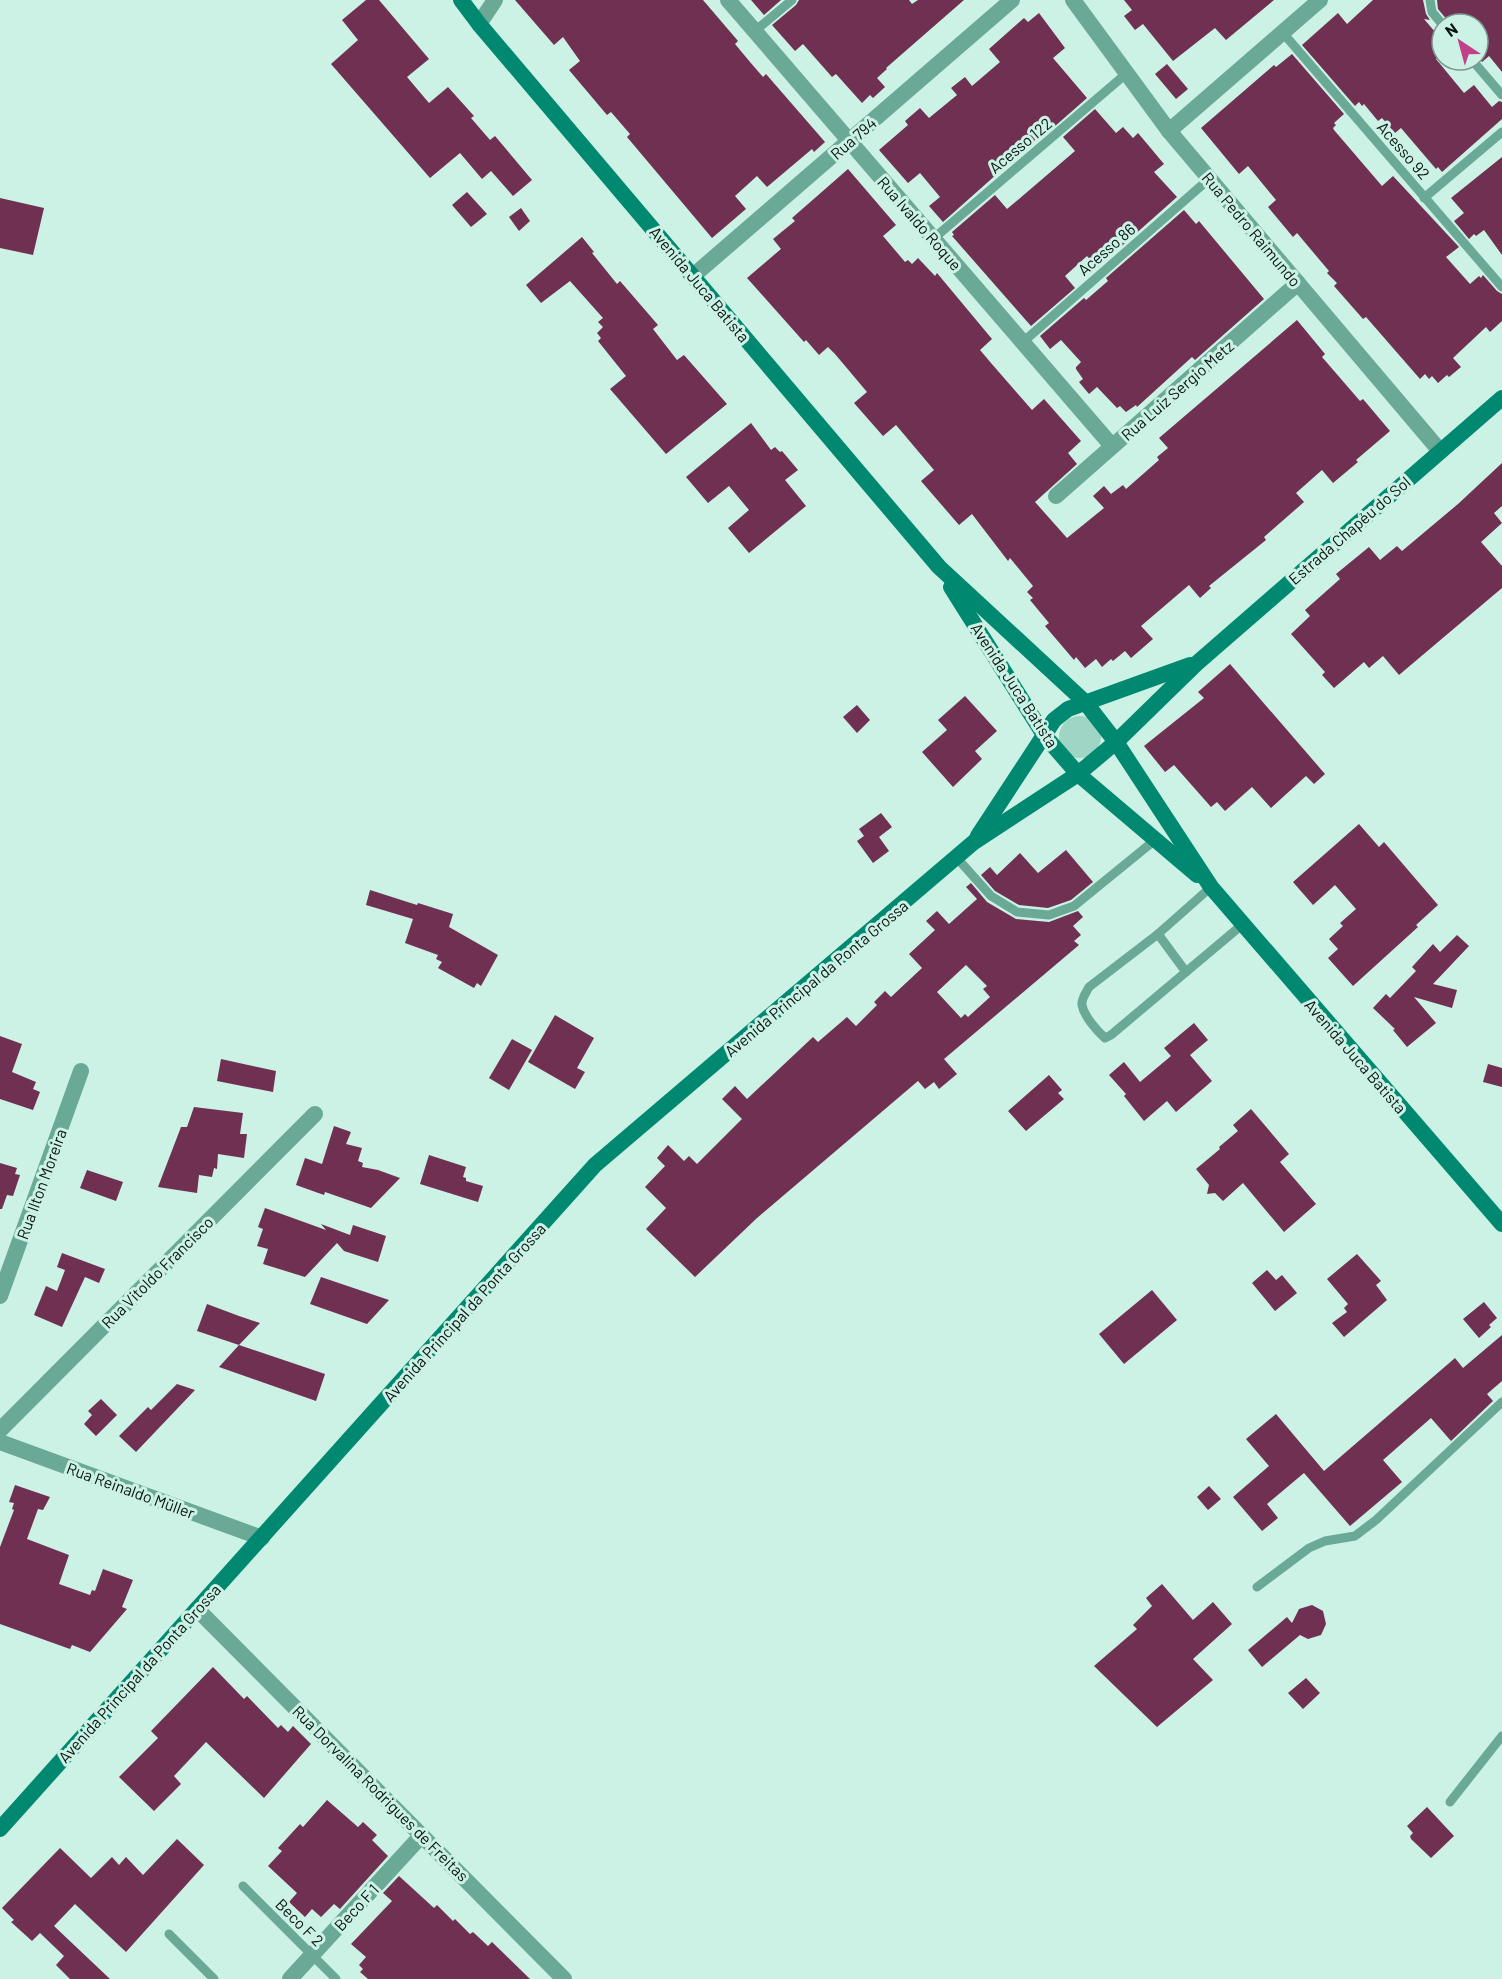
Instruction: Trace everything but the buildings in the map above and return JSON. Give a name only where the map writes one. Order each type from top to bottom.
[{"type":"main road","name":"Avenida Juca Batista","points":[[461,0],[939,567],[1085,702],[1116,742],[1211,887],[1502,1224]]},
{"type":"main road","name":"Estrada Chapéu do Sol","points":[[1078,774],[1116,742],[1196,664],[1502,398]]},
{"type":"main road","name":"Avenida Juca Batista","points":[[939,567],[1044,735],[1078,774],[1211,887]]},
{"type":"main road","name":"Estrada Chapéu do Sol","points":[[1085,702],[1196,664]]},
{"type":"main road","name":"Avenida Principal da Ponta Grossa","points":[[974,842],[1054,720],[1068,709],[1085,702]]},
{"type":"main road","name":"Avenida Principal da Ponta Grossa","points":[[0,1829],[596,1166],[974,842],[1078,774]]},
{"type":"street","points":[[479,24],[495,0]]},
{"type":"street","name":"Rua Ivaldo Roque","points":[[728,0],[1112,446]]},
{"type":"street","name":"Rua 794","points":[[693,276],[1012,0]]},
{"type":"street","name":"Rua Pedro Raimundo","points":[[1073,0],[1169,131],[1440,451]]},
{"type":"street","points":[[1169,131],[1320,0]]},
{"type":"street","name":"Rua Luiz Sergio Metz","points":[[1056,496],[1298,283]]},
{"type":"street","name":"Rua Ilton Moreira","points":[[0,1296],[81,1071]]},
{"type":"street","name":"Rua Vitoldo Francisco","points":[[0,1430],[315,1114]]},
{"type":"street","name":"Rua Reinaldo Müller","points":[[0,1442],[262,1538]]},
{"type":"street","name":"Rua Dorvalina Rodrigues de Freitas","points":[[197,1609],[564,1979]]},
{"type":"street","name":"Beco F 1","points":[[290,1979],[422,1835]]},
{"type":"lane","points":[[755,31],[792,0]]},
{"type":"lane","name":"Acesso 92","points":[[1283,33],[1502,287]]},
{"type":"lane","points":[[1482,72],[1502,95]]},
{"type":"lane","name":"Acesso 122","points":[[933,238],[1127,73]]},
{"type":"lane","points":[[1425,198],[1502,132]]},
{"type":"lane","name":"Acesso 86","points":[[1023,342],[1209,179]]},
{"type":"lane","points":[[956,857],[991,896],[1017,912],[1049,915],[1074,906],[1155,840]]},
{"type":"lane","points":[[1211,887],[1158,934],[1089,987],[1083,998],[1082,1007],[1098,1032],[1105,1038],[1111,1035],[1243,924]]},
{"type":"lane","points":[[1158,934],[1186,972]]},
{"type":"lane","points":[[1257,1587],[1309,1548],[1325,1541],[1355,1536],[1376,1520],[1502,1402]]},
{"type":"lane","points":[[1450,1802],[1502,1736]]},
{"type":"lane","name":"Beco F 2","points":[[243,1886],[336,1979]]},
{"type":"lane","points":[[169,1934],[214,1979]]},
{"type":"green space","points":[[1080,716],[1095,722],[1101,737],[1095,752],[1080,758],[1065,752],[1059,737],[1065,722]]}]
